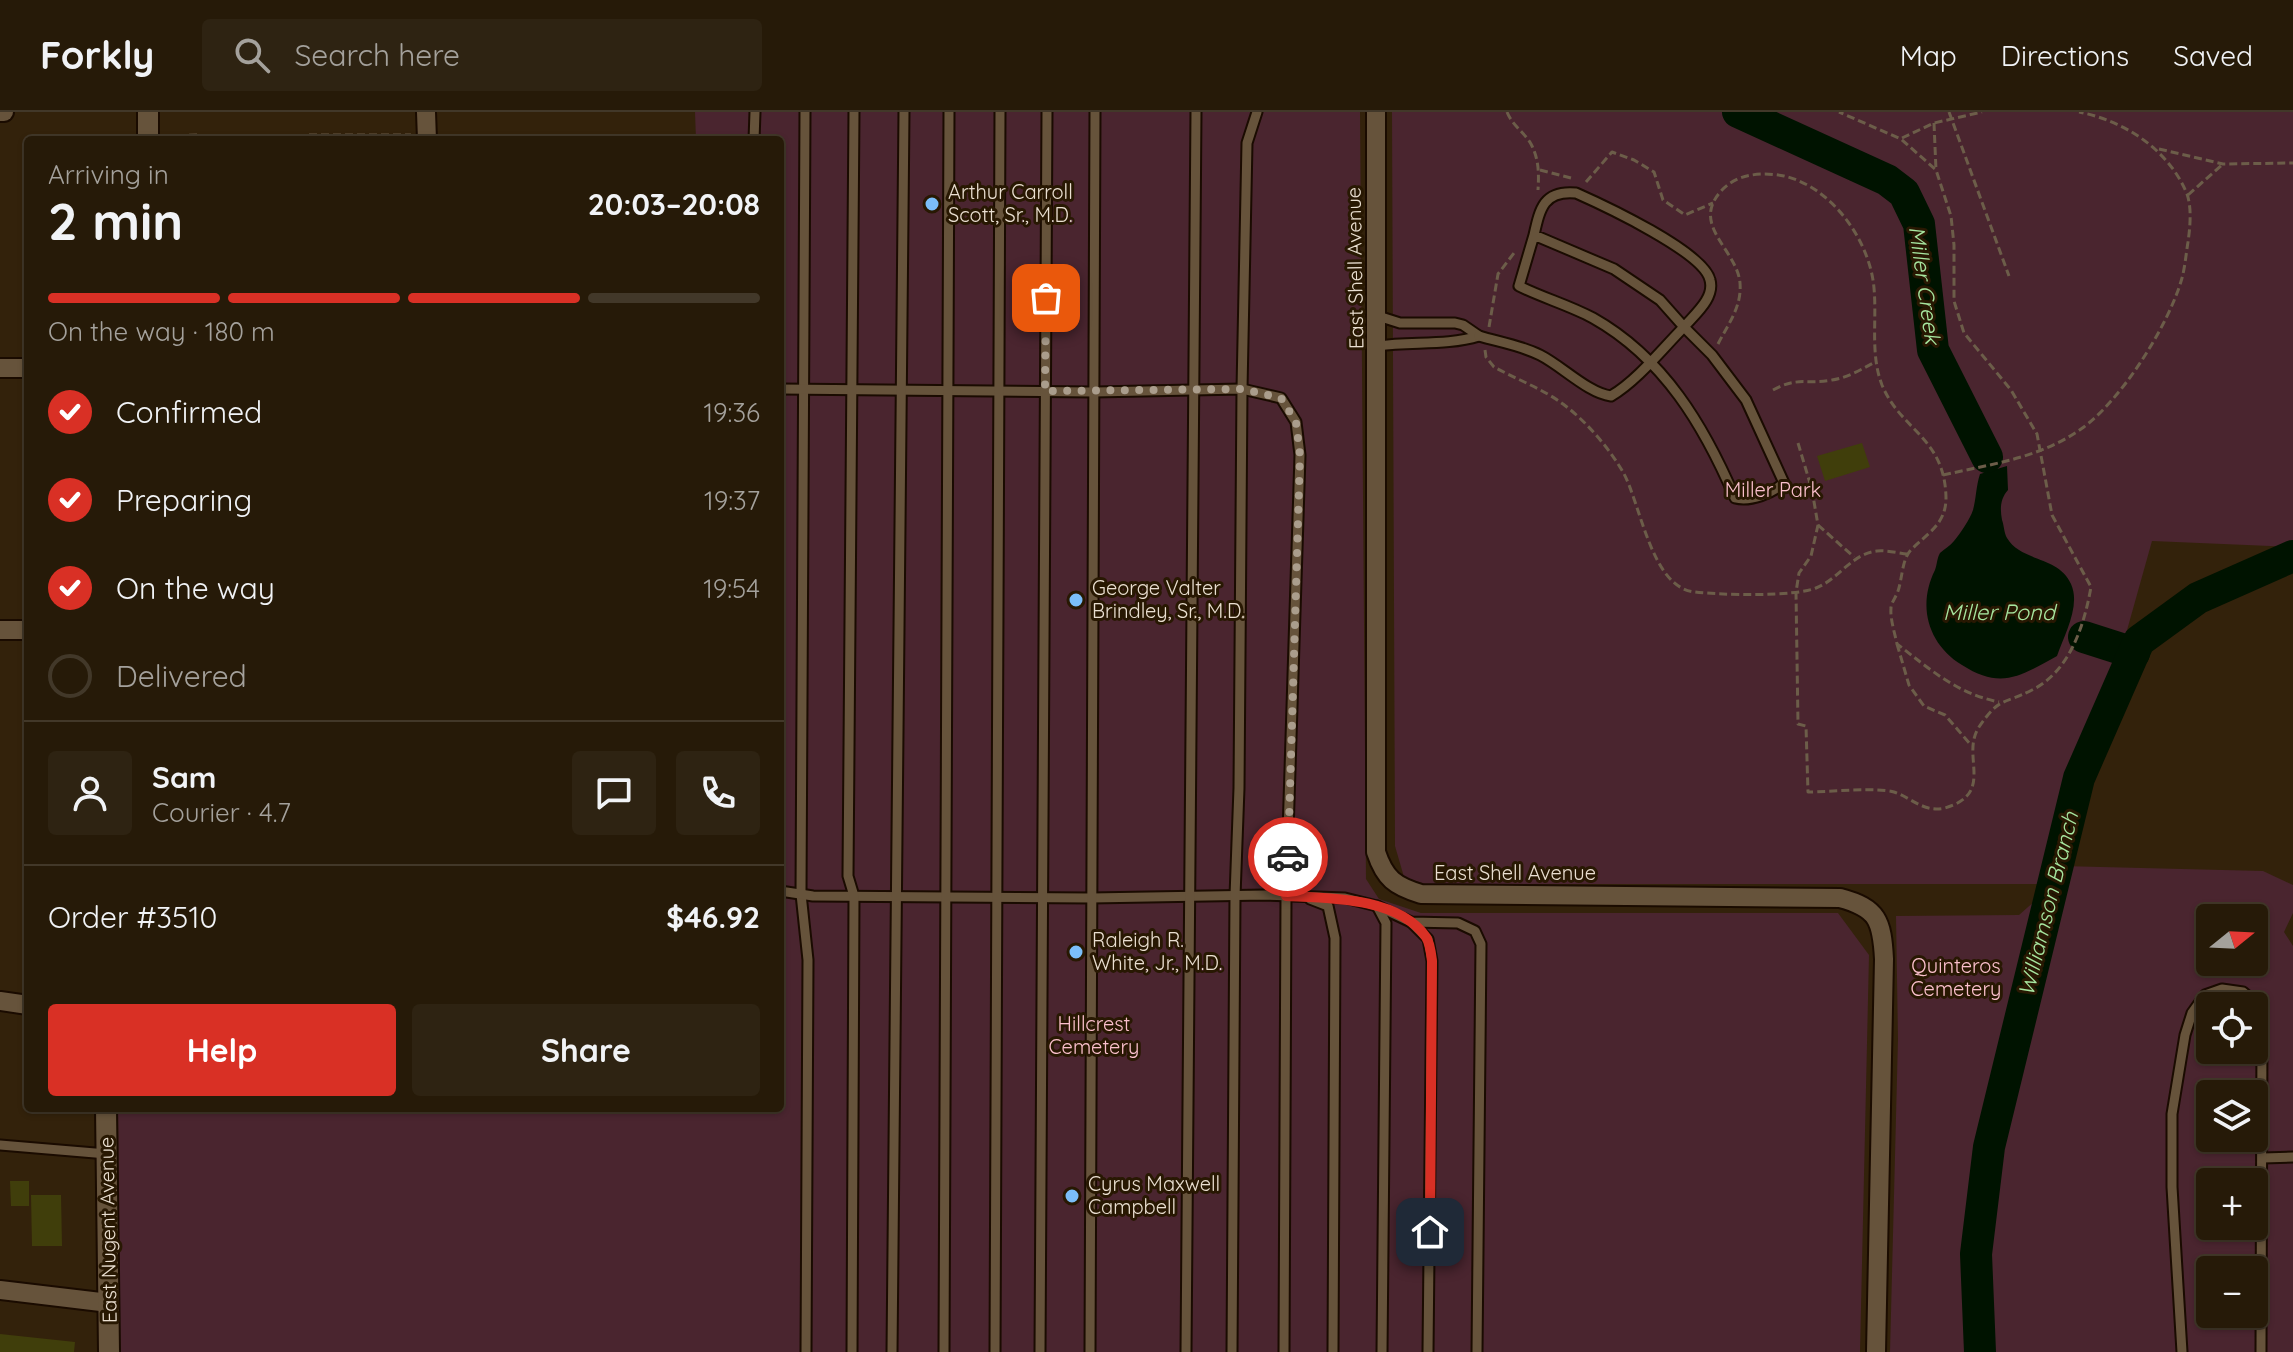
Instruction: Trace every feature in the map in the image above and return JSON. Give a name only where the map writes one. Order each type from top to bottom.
[{"type":"street","points":[[148,112],[154,136]]},
{"type":"street","points":[[421,136],[426,112]]},
{"type":"street","name":"East Shell Avenue","points":[[1376,112],[1376,852],[1383,871],[1401,888],[1421,894],[1840,898],[1858,903],[1875,914],[1883,930],[1884,959],[1876,1352]]},
{"type":"street","points":[[0,368],[24,368]]},
{"type":"street","points":[[0,630],[24,630]]},
{"type":"street","points":[[0,1001],[24,1004]]},
{"type":"street","name":"East Nugent Avenue","points":[[106,1112],[109,1352]]},
{"type":"street","points":[[0,1290],[109,1303]]},
{"type":"lane","points":[[754,136],[755,112]]},
{"type":"lane","points":[[805,112],[801,894],[808,960],[806,1352]]},
{"type":"lane","points":[[852,1352],[854,896],[848,876],[854,112]]},
{"type":"lane","points":[[892,1352],[904,112]]},
{"type":"lane","points":[[944,1352],[949,112]]},
{"type":"lane","points":[[995,1352],[1000,112]]},
{"type":"lane","points":[[1040,1352],[1047,112]]},
{"type":"lane","points":[[1090,1352],[1095,112]]},
{"type":"lane","points":[[1186,1352],[1196,112]]},
{"type":"lane","points":[[1232,1352],[1242,389],[1247,143],[1257,112]]},
{"type":"lane","points":[[1378,316],[1400,323],[1463,325],[1482,337],[1540,355],[1611,396],[1619,391],[1651,360],[1684,327],[1706,300],[1711,280],[1706,269],[1655,233],[1576,193],[1563,192],[1543,204],[1519,286],[1593,318],[1651,360],[1682,397],[1716,453],[1735,498],[1743,500],[1776,491],[1784,483],[1746,400],[1712,355],[1684,327],[1660,300],[1614,269],[1534,235]]},
{"type":"lane","points":[[1378,346],[1402,342],[1439,344],[1482,337]]},
{"type":"lane","points":[[784,389],[1094,392],[1242,389],[1281,398],[1296,422],[1300,455],[1286,896],[1284,1352]]},
{"type":"lane","points":[[784,892],[854,896],[1345,898],[1377,906],[1411,922],[1428,939],[1432,961],[1428,1352]]},
{"type":"lane","points":[[1303,896],[1328,906],[1335,938],[1333,1352]]},
{"type":"lane","points":[[1377,906],[1386,923],[1382,1352]]},
{"type":"lane","points":[[1411,922],[1458,923],[1475,931],[1481,944],[1477,1352]]},
{"type":"lane","points":[[2182,1352],[2172,1187],[2172,1114],[2185,1035],[2192,1013],[2205,995],[2222,989],[2243,992],[2255,1002],[2262,1029],[2261,1352]]},
{"type":"lane","points":[[0,1145],[107,1154]]},
{"type":"lane","points":[[2263,1158],[2293,1157]]},
{"type":"path","points":[[1507,112],[1531,144],[1540,170],[1538,195]]},
{"type":"path","points":[[1839,112],[1901,139],[1936,170]]},
{"type":"path","points":[[1949,112],[2009,276]]},
{"type":"path","points":[[1901,139],[1934,123],[1982,112]]},
{"type":"path","points":[[2079,112],[2135,134],[2158,149],[2223,164],[2293,163]]},
{"type":"path","points":[[1897,644],[1950,685],[1979,698],[1999,702],[2032,690],[2055,675],[2068,657],[2081,626],[2091,587],[2052,515],[2037,434],[2011,390],[1964,333],[1954,301],[1951,216],[1936,170],[1934,123]]},
{"type":"path","points":[[186,136],[201,135]]},
{"type":"path","points":[[309,135],[346,136]]},
{"type":"path","points":[[1943,475],[2039,453],[2083,428],[2122,389],[2157,335],[2181,280],[2190,226],[2188,195],[2158,149]]},
{"type":"path","points":[[1540,170],[1587,182],[1612,152],[1654,172],[1663,200],[1685,215],[1713,203]]},
{"type":"path","points":[[2188,195],[2223,164]]},
{"type":"path","points":[[1712,355],[1734,317],[1740,297],[1740,280],[1733,259],[1716,239],[1711,221],[1713,203],[1723,189],[1741,178],[1767,172],[1790,178],[1817,192],[1834,206],[1854,230],[1867,258],[1874,284],[1875,362],[1883,387],[1896,408],[1932,447],[1943,475],[1944,514],[1933,532],[1907,554],[1898,592],[1890,608],[1909,685],[1924,706],[1945,715],[1971,745],[1976,766],[1973,787],[1961,800],[1944,808],[1929,810],[1892,791],[1808,792],[1806,726],[1798,724],[1796,702],[1796,592],[1799,573],[1811,556],[1818,525],[1812,490],[1798,443]]},
{"type":"path","points":[[1517,246],[1498,274],[1482,337],[1486,357],[1494,367],[1563,404],[1594,433],[1623,473],[1642,517],[1651,549],[1672,581],[1691,592],[1796,592],[1813,590],[1827,582],[1855,558],[1878,551],[1907,554]]},
{"type":"path","points":[[1773,390],[1787,382],[1800,380],[1832,381],[1875,362]]},
{"type":"path","points":[[1818,525],[1855,558]]},
{"type":"path","points":[[1971,745],[1999,702]]},
{"type":"green space","name":"Hillcrest Cemetery","points":[[695,112],[1360,112],[1366,879],[1379,899],[1421,913],[1838,913],[1869,955],[1860,1352],[120,1352],[118,1112],[784,1112],[784,136],[696,136]]},
{"type":"green space","name":"Miller Park","points":[[1392,112],[2293,112],[2293,547],[2152,541],[2061,866],[2263,871],[2293,885],[2293,913],[2284,932],[2293,946],[2293,1352],[1890,1352],[1898,1039],[1896,916],[2019,915],[2054,884],[1425,884],[1404,877],[1395,846]]},
{"type":"water","name":"Miller Pond","points":[[2007,466],[2008,490],[2001,508],[2006,536],[2021,551],[2058,568],[2071,584],[2074,602],[2057,656],[2021,674],[2000,678],[1976,673],[1950,656],[1929,623],[1927,597],[1940,553],[1956,538],[1972,514],[1980,474]]},
{"type":"building","points":[[1862,443],[1870,467],[1825,481],[1817,456]]},
{"type":"building","points":[[10,1181],[29,1181],[29,1206],[11,1206]]},
{"type":"building","points":[[31,1195],[61,1195],[62,1246],[32,1246]]},
{"type":"building","points":[[0,1334],[75,1342],[74,1352],[0,1352]]},
{"type":"waterway","name":"Miller Creek","points":[[1738,112],[1887,180],[1904,193],[1919,224],[1933,350],[1987,457]]},
{"type":"waterway","name":"Williamson Branch","points":[[1980,1352],[1976,1254],[1989,1147],[2079,778],[2139,641],[2198,598],[2293,556]]},
{"type":"waterway","points":[[2084,637],[2134,653]]},
{"type":"way so far","points":[[1046,298],[1045,391],[1242,389],[1281,398],[1296,422],[1300,455],[1288,857]]},
{"type":"place","name":"Arthur Carroll Scott, Sr., M.D.","points":[[932,204]]},
{"type":"place","name":"George Valter Brindley, Sr., M.D.","points":[[1076,600]]},
{"type":"place","name":"Raleigh R. White, Jr., M.D.","points":[[1076,952]]},
{"type":"place","name":"Cyrus Maxwell Campbell","points":[[1072,1196]]},
{"type":"route","points":[[1288,857],[1286,896],[1345,898],[1377,906],[1411,922],[1428,939],[1432,961],[1430,1232]]},
{"type":"park label","name":"Quinteros Cemetery","points":[[1956,978]]}]
